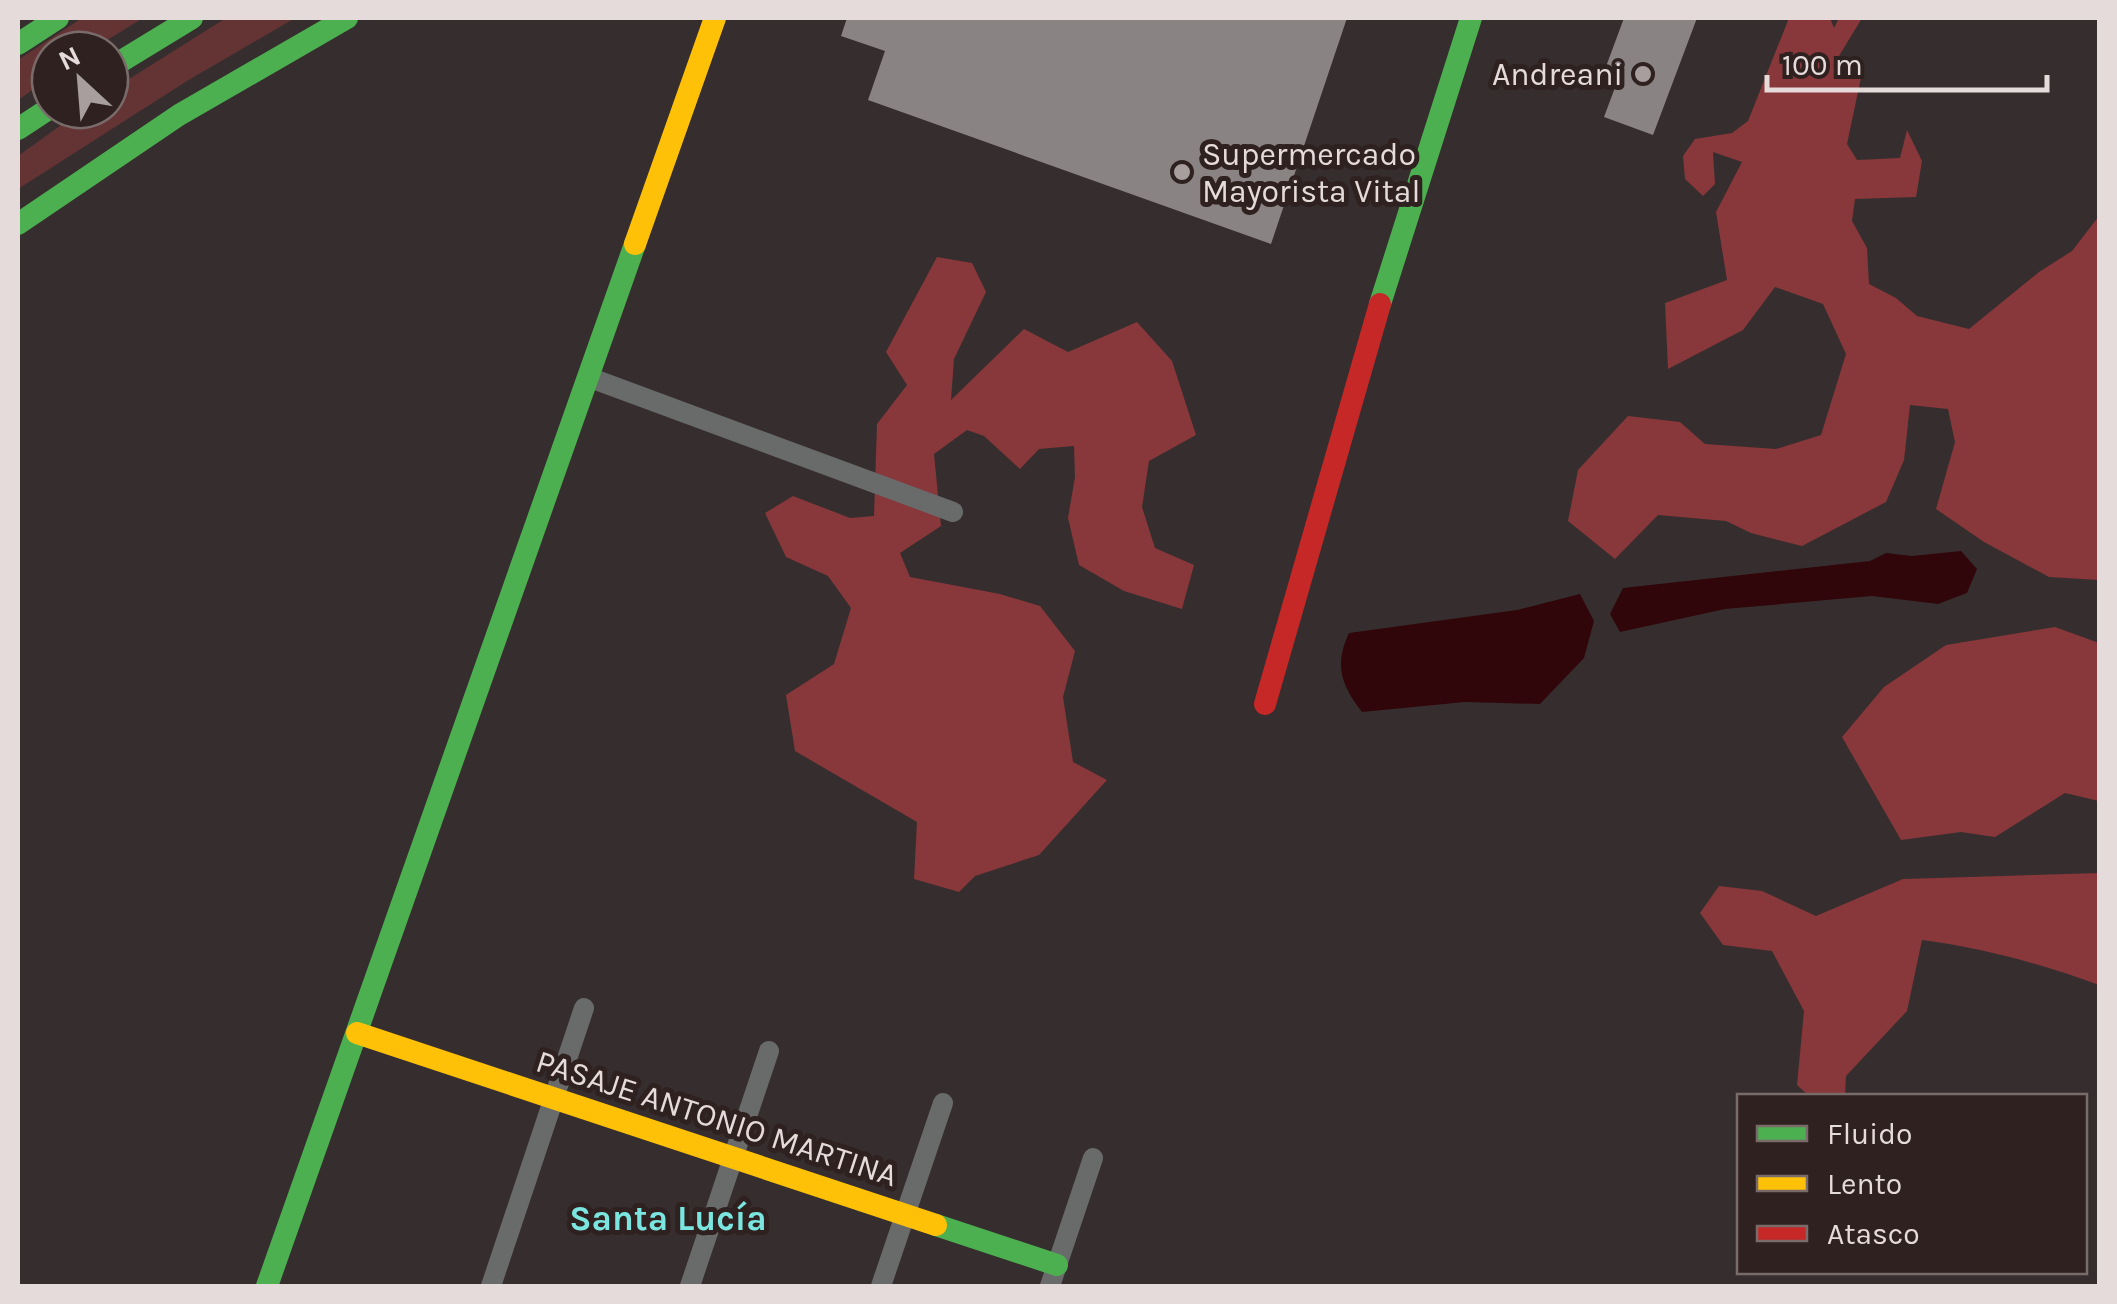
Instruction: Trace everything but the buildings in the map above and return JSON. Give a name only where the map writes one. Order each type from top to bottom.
[{"type":"main road","points":[[18,44],[58,18]]},
{"type":"main road","points":[[130,56],[192,18]]},
{"type":"main road","points":[[18,224],[59,193],[222,88],[347,18]]},
{"type":"main road","points":[[268,1286],[714,18]]},
{"type":"main road","points":[[1265,704],[1388,276],[1471,18]]},
{"type":"main road","name":"PASAJE ANTONIO MARTINA","points":[[357,1033],[905,1214],[1054,1276]]},
{"type":"street","points":[[588,377],[953,512]]},
{"type":"street","points":[[491,1286],[584,1008]]},
{"type":"street","points":[[690,1286],[769,1051]]},
{"type":"street","points":[[881,1286],[942,1103]]},
{"type":"street","points":[[1054,1276],[1094,1158]]},
{"type":"shaded area","points":[[82,18],[143,18],[124,30],[64,30]]},
{"type":"shaded area","points":[[226,18],[295,18],[130,117],[130,78]]},
{"type":"shaded area","points":[[1789,18],[1830,18],[1834,28],[1839,18],[1862,18],[1833,66],[1862,73],[1847,144],[1857,160],[1900,158],[1907,130],[1922,161],[1916,197],[1855,199],[1852,221],[1867,248],[1869,284],[1896,298],[1917,316],[1969,329],[2039,272],[2072,251],[2099,216],[2099,580],[2049,577],[1984,542],[1936,509],[1955,442],[1948,409],[1910,405],[1904,460],[1886,502],[1802,546],[1751,533],[1726,521],[1658,515],[1615,559],[1568,521],[1578,470],[1628,416],[1680,422],[1705,444],[1776,449],[1821,435],[1846,354],[1823,304],[1775,287],[1743,330],[1668,369],[1665,303],[1727,280],[1716,212],[1742,162],[1713,152],[1715,184],[1703,196],[1685,179],[1683,156],[1695,139],[1732,133],[1748,121]]},
{"type":"shaded area","points":[[30,52],[30,92],[18,100],[18,60]]},
{"type":"shaded area","points":[[54,130],[110,130],[18,189],[18,156]]},
{"type":"shaded area","points":[[937,257],[972,263],[986,292],[954,359],[951,400],[1024,329],[1068,352],[1137,322],[1172,361],[1196,435],[1149,461],[1142,507],[1155,548],[1194,565],[1182,609],[1124,591],[1079,565],[1068,518],[1075,477],[1074,446],[1039,449],[1020,469],[984,436],[967,430],[934,454],[941,526],[900,553],[910,577],[1000,594],[1040,606],[1075,651],[1063,697],[1073,762],[1107,780],[1039,855],[975,876],[959,892],[914,879],[917,822],[795,751],[786,695],[834,664],[851,608],[828,576],[786,557],[765,513],[793,496],[850,518],[874,516],[877,424],[907,385],[886,352]]},
{"type":"shaded area","points":[[1961,551],[1977,569],[1967,593],[1938,604],[1872,596],[1725,609],[1620,632],[1610,614],[1623,588],[1870,561],[1886,553],[1912,556]]},
{"type":"shaded area","points":[[1580,594],[1594,621],[1584,658],[1540,704],[1465,702],[1362,712],[1345,684],[1341,665],[1349,633],[1517,610]]},
{"type":"shaded area","points":[[2055,627],[2099,643],[2099,801],[2065,793],[1995,837],[1961,832],[1901,840],[1842,737],[1884,687],[1946,645]]},
{"type":"shaded area","points":[[2099,873],[2099,985],[2012,958],[1922,940],[1907,1011],[1846,1076],[1845,1094],[1807,1094],[1797,1085],[1804,1011],[1772,951],[1723,945],[1700,913],[1719,886],[1762,891],[1816,916],[1903,879]]},
{"type":"traffic: fast","points":[[18,44],[58,18]]},
{"type":"traffic: fast","points":[[130,56],[192,18]]},
{"type":"traffic: fast","points":[[18,224],[179,115],[347,18]]},
{"type":"traffic: fast","points":[[1380,304],[1471,18]]},
{"type":"traffic: fast","points":[[18,129],[30,121]]},
{"type":"traffic: fast","points":[[267,1286],[635,244]]},
{"type":"traffic: fast","points":[[936,1225],[1057,1265]]},
{"type":"traffic: slow","points":[[635,244],[715,18]]},
{"type":"traffic: slow","points":[[357,1033],[936,1225]]},
{"type":"traffic: jam","points":[[1265,704],[1380,304]]},
{"type":"place","name":"Andreani","points":[[1643,74]]},
{"type":"place","name":"Supermercado Mayorista Vital","points":[[1182,172]]},
{"type":"district","name":"Santa Lucía","points":[[668,1218]]}]
